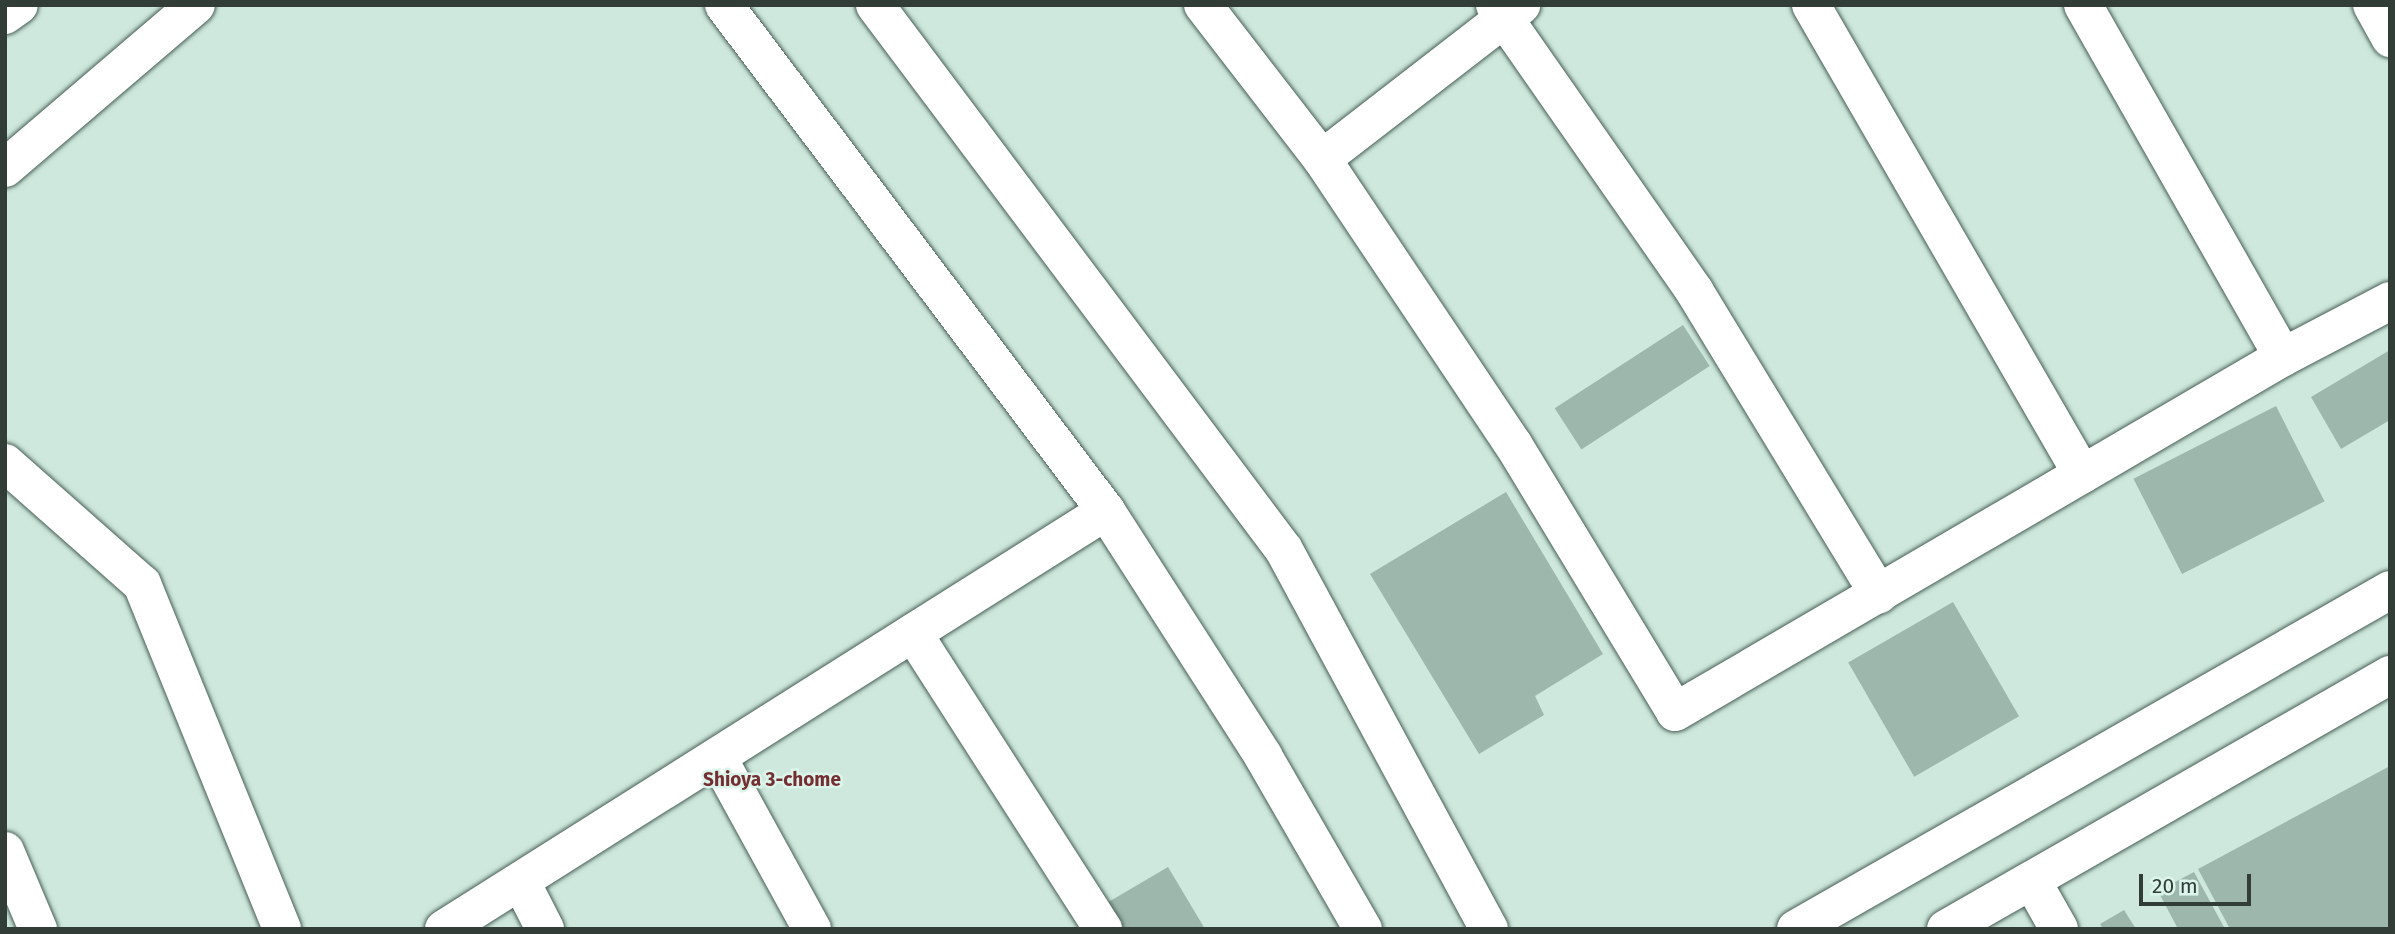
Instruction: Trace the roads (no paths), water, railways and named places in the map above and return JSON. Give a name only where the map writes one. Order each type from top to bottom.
[{"type":"street","points":[[5,15],[19,5]]},
{"type":"street","points":[[5,168],[196,5]]},
{"type":"street","points":[[724,5],[1106,511],[1263,756],[1363,929]]},
{"type":"street","points":[[875,5],[1284,550],[1489,929]]},
{"type":"street","points":[[1203,5],[1322,159],[1513,444],[1675,712],[2283,357],[2390,301]]},
{"type":"street","points":[[1811,5],[2082,474]]},
{"type":"street","points":[[2083,5],[2283,357]]},
{"type":"street","points":[[2372,5],[2390,38]]},
{"type":"street","points":[[1322,159],[1507,9],[1695,292],[1879,595]]},
{"type":"street","points":[[5,463],[142,584],[282,929]]},
{"type":"street","points":[[444,929],[719,760],[1106,511]]},
{"type":"street","points":[[1796,929],[2390,590]]},
{"type":"street","points":[[913,633],[1103,929]]},
{"type":"street","points":[[1946,929],[2390,675]]},
{"type":"street","points":[[719,760],[813,929]]},
{"type":"street","points":[[5,851],[38,929]]},
{"type":"street","points":[[2032,881],[2059,929]]},
{"type":"street","points":[[521,882],[545,929]]},
{"type":"district","name":"Shioya 3-chome","points":[[772,780]]}]
